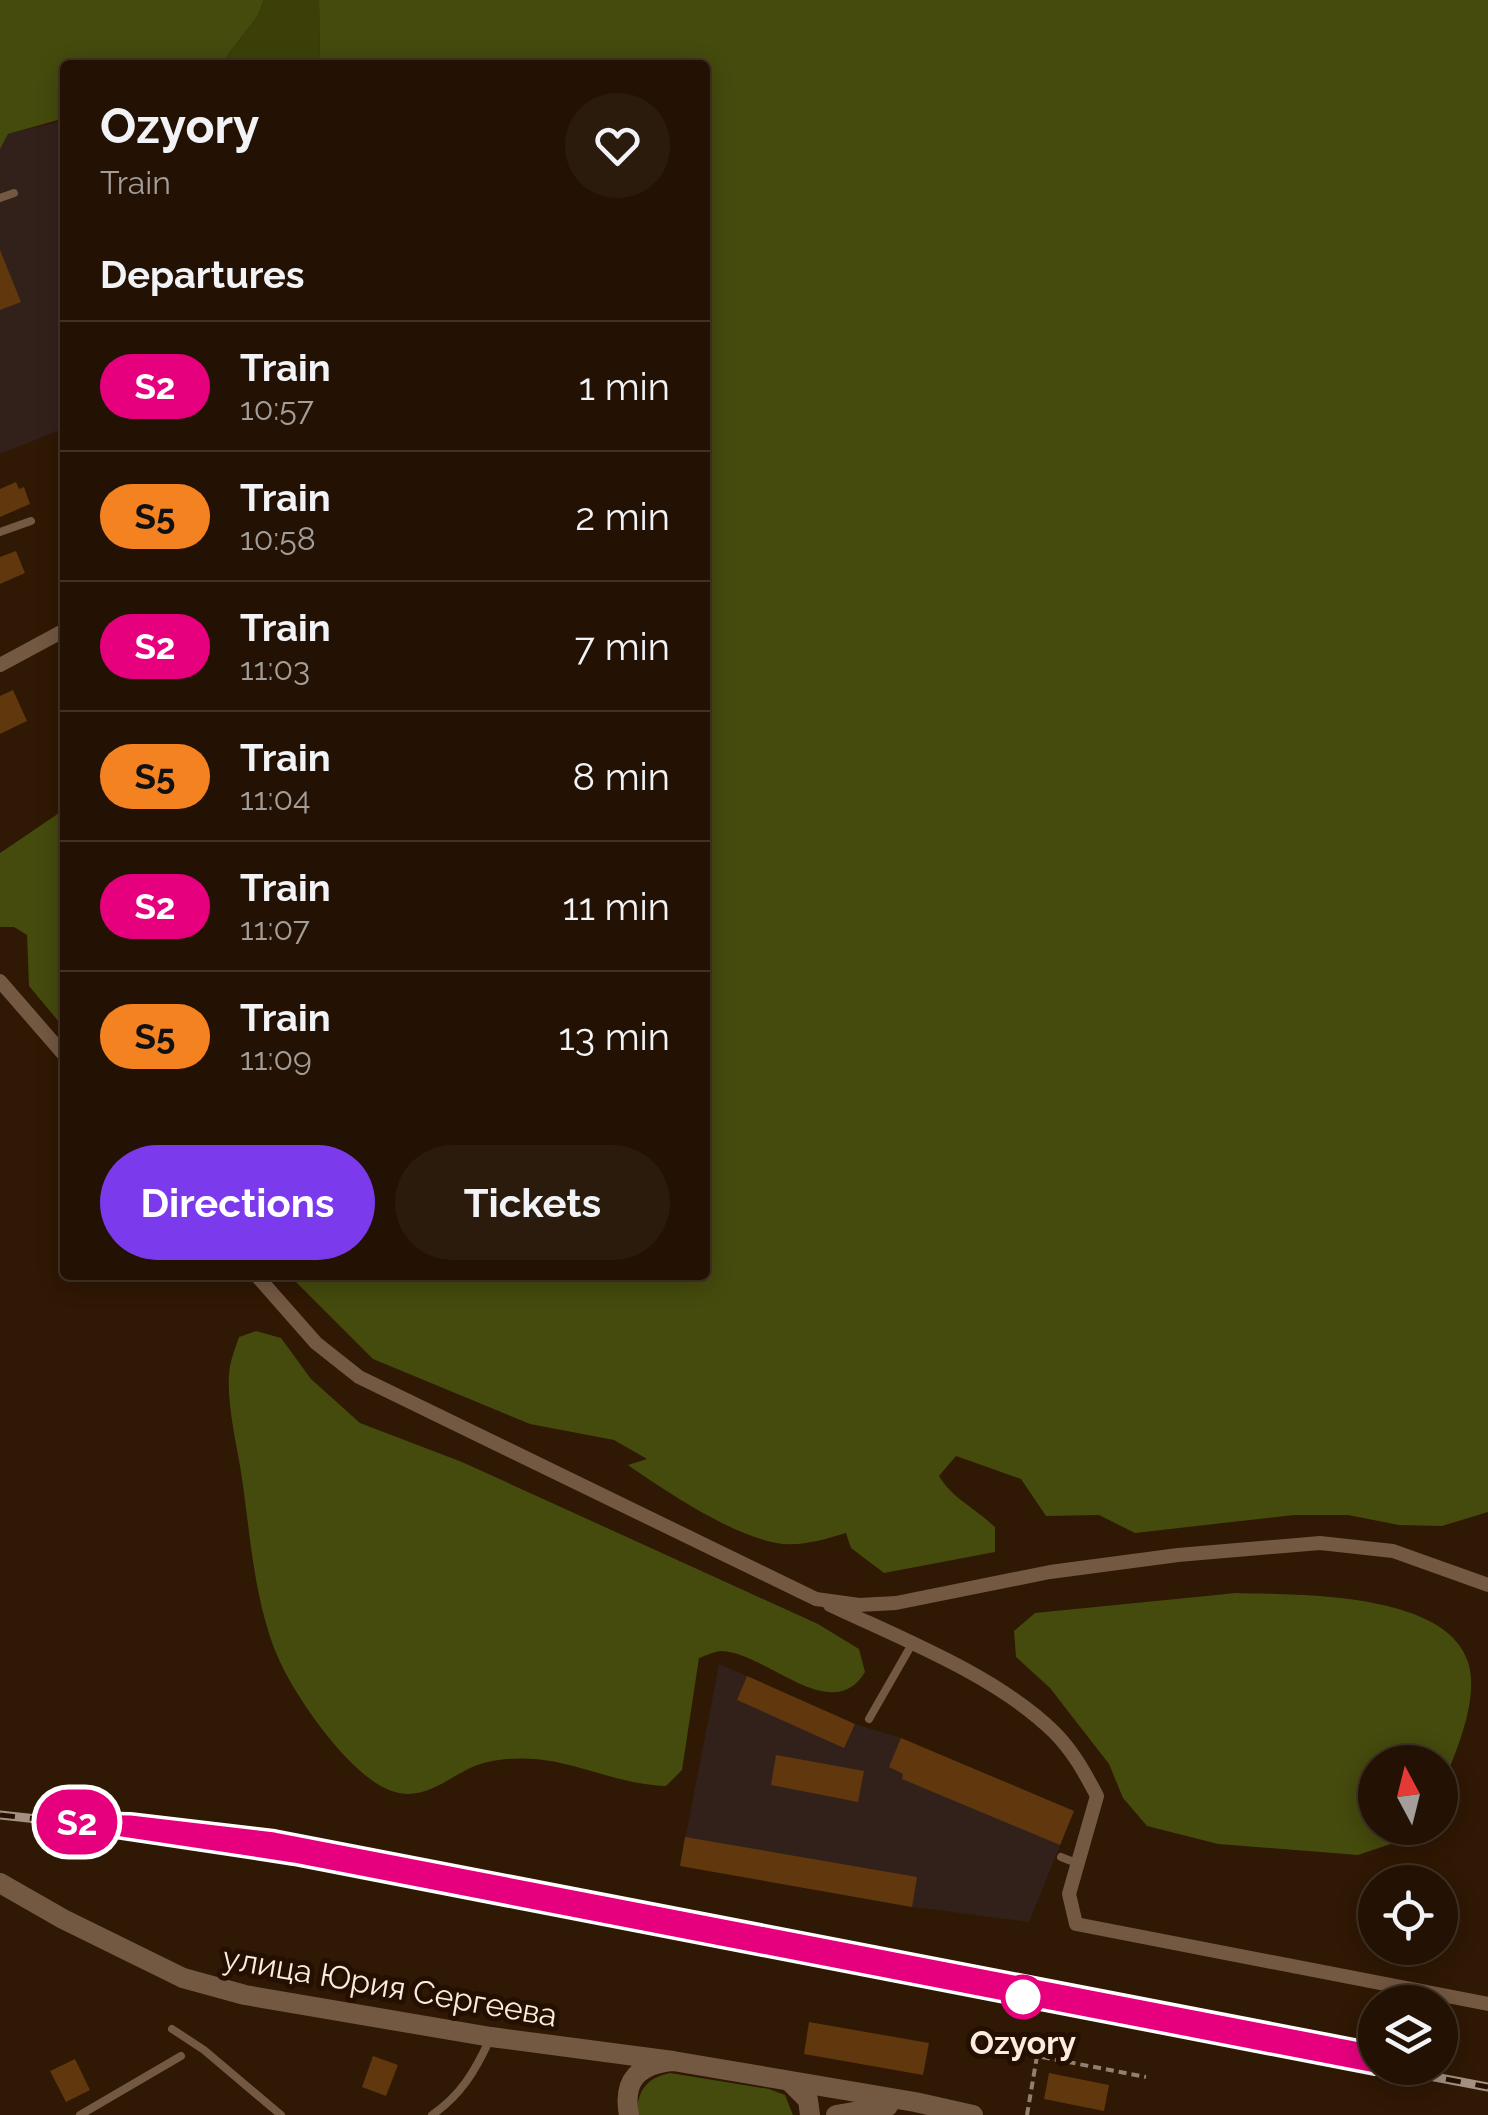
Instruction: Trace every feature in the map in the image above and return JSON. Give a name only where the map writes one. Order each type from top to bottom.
[{"type":"main road","name":"улица Юрия Сергеева","points":[[0,1883],[183,1978],[245,1995],[491,2038],[673,2061],[915,2102]]},
{"type":"main road","points":[[628,2115],[628,2090],[634,2078],[653,2063],[673,2061]]},
{"type":"main road","points":[[792,2083],[808,2100],[810,2115]]},
{"type":"main road","points":[[836,2115],[915,2102],[973,2115]]},
{"type":"street","points":[[0,665],[60,633]]},
{"type":"street","points":[[0,981],[60,1050]]},
{"type":"street","points":[[260,1280],[316,1343],[359,1377],[988,1682],[1052,1730],[1081,1764],[1097,1796],[1069,1894],[1076,1924],[1488,2004]]},
{"type":"street","points":[[816,1598],[859,1604],[896,1603],[1050,1572],[1320,1542],[1393,1551],[1488,1585]]},
{"type":"lane","points":[[0,198],[14,193]]},
{"type":"lane","points":[[0,532],[31,520]]},
{"type":"lane","points":[[869,1719],[912,1644]]},
{"type":"lane","points":[[1060,1857],[1079,1864]]},
{"type":"lane","points":[[172,2029],[204,2050],[281,2115]]},
{"type":"lane","points":[[432,2115],[471,2079],[491,2038]]},
{"type":"lane","points":[[80,2115],[181,2056]]},
{"type":"path","points":[[1064,2061],[1070,2034]]},
{"type":"path","points":[[1027,2115],[1037,2056],[1146,2077]]},
{"type":"shaded area","points":[[60,121],[60,430],[0,454],[0,136]]},
{"type":"shaded area","points":[[719,1664],[855,1724],[901,1738],[1074,1811],[1029,1922],[912,1907],[680,1866]]},
{"type":"green space","points":[[0,0],[264,0],[257,17],[224,60],[60,60],[60,119],[8,134],[0,149]]},
{"type":"green space","points":[[264,0],[319,0],[320,60],[224,60],[257,17]]},
{"type":"green space","points":[[319,0],[1488,0],[1488,1512],[1442,1526],[1399,1525],[1348,1515],[1294,1515],[1135,1533],[1099,1515],[1046,1516],[1021,1479],[956,1456],[939,1476],[995,1527],[995,1552],[884,1573],[851,1548],[846,1533],[794,1544],[759,1538],[699,1511],[628,1465],[647,1459],[614,1440],[530,1424],[373,1359],[294,1280],[710,1280],[710,60],[320,60]]},
{"type":"green space","points":[[60,812],[60,1023],[29,986],[27,935],[14,927],[0,927],[0,853]]},
{"type":"green space","points":[[256,1331],[281,1338],[311,1379],[360,1423],[462,1462],[818,1624],[859,1649],[865,1672],[851,1687],[835,1692],[798,1683],[740,1655],[719,1651],[699,1658],[682,1770],[666,1786],[536,1759],[488,1762],[416,1793],[403,1794],[374,1782],[344,1755],[304,1703],[285,1672],[266,1625],[229,1391],[230,1366],[239,1337]]},
{"type":"green space","points":[[1236,1593],[1330,1597],[1400,1609],[1430,1622],[1454,1639],[1468,1662],[1471,1693],[1464,1727],[1458,1745],[1358,1745],[1358,1845],[1387,1845],[1358,1855],[1218,1844],[1147,1826],[1123,1798],[1109,1764],[1050,1688],[1016,1657],[1014,1631],[1035,1613]]},
{"type":"green space","points":[[670,2073],[769,2089],[785,2095],[793,2115],[637,2115],[644,2087]]},
{"type":"building","points":[[0,250],[21,302],[0,310]]},
{"type":"building","points":[[16,482],[19,489],[24,487],[30,504],[0,517],[0,489]]},
{"type":"building","points":[[16,551],[25,573],[0,584],[0,557]]},
{"type":"building","points":[[13,690],[27,721],[0,734],[0,696]]},
{"type":"building","points":[[747,1676],[855,1724],[844,1748],[737,1700]]},
{"type":"building","points":[[901,1738],[1074,1811],[1060,1845],[902,1779],[903,1774],[889,1767]]},
{"type":"building","points":[[776,1755],[864,1771],[858,1802],[771,1785]]},
{"type":"building","points":[[685,1837],[917,1877],[912,1907],[680,1866]]},
{"type":"building","points":[[809,2022],[929,2043],[923,2075],[804,2054]]},
{"type":"building","points":[[373,2056],[398,2065],[386,2096],[362,2087]]},
{"type":"building","points":[[75,2059],[90,2090],[66,2102],[50,2071]]},
{"type":"building","points":[[1049,2073],[1109,2085],[1104,2111],[1044,2099]]},
{"type":"railway","points":[[0,1815],[148,1831],[278,1853],[1358,2062]]},
{"type":"railway","points":[[1458,2081],[1488,2087]]},
{"type":"train","name":"S2","points":[[1358,2050],[274,1840],[130,1823],[76,1822],[294,1855],[1358,2062]]},
{"type":"place","name":"Ozyory","points":[[1023,1997]]}]
